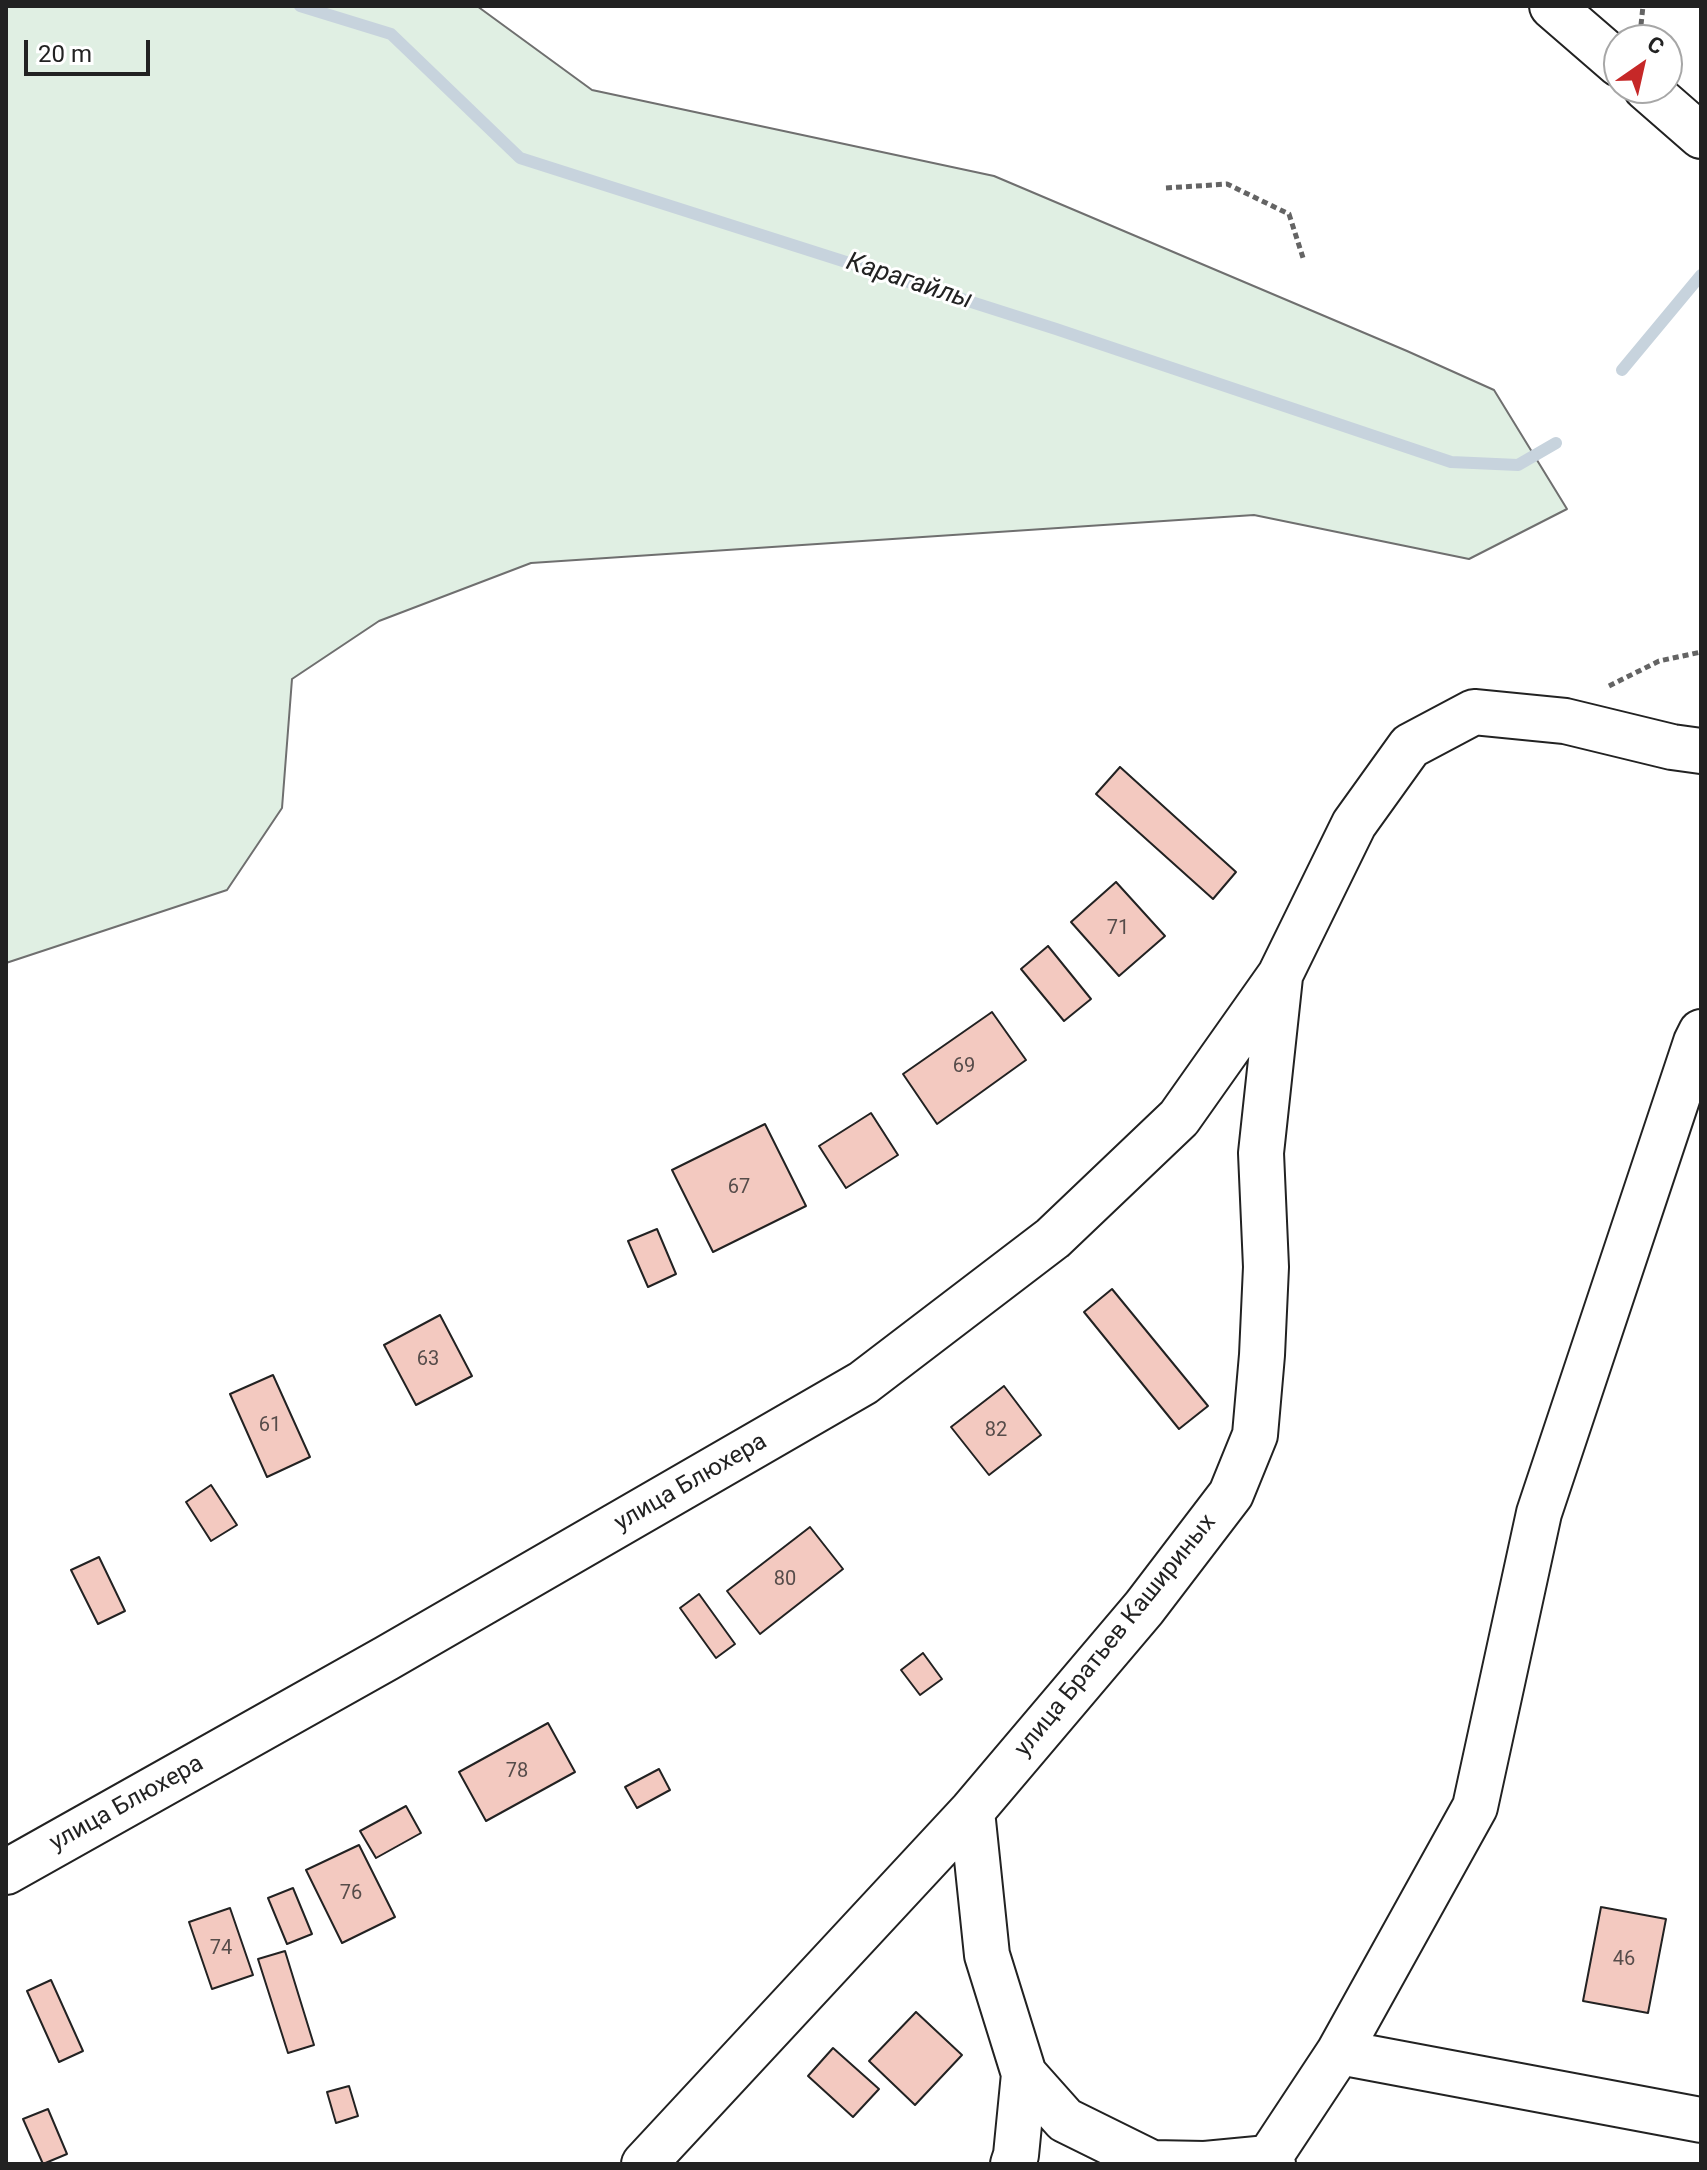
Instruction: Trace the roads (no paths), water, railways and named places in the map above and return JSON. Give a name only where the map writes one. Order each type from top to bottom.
[{"type":"street","points":[[1552,6],[1603,50]]},
{"type":"street","points":[[1664,104],[1701,136]]},
{"type":"street","points":[[1280,975],[1354,824],[1410,746],[1474,712],[1565,721],[1701,751]]},
{"type":"street","name":"улица Братьев Кашириных","points":[[644,2164],[972,1811],[1144,1608],[1231,1494],[1255,1435],[1266,1267],[1261,1153],[1280,975]]},
{"type":"street","name":"улица Блюхера","points":[[6,1872],[387,1658],[863,1383],[1053,1238],[1179,1118],[1280,975]]},
{"type":"street","points":[[1024,2074],[1065,2120],[1152,2163],[1269,2162],[1339,2052],[1475,1807],[1539,1513],[1701,1032]]},
{"type":"street","points":[[972,1811],[987,1955],[1024,2074],[1013,2164]]},
{"type":"street","points":[[1339,2052],[1701,2120]]},
{"type":"waterway","name":"Карагайлы","points":[[300,6],[391,34],[520,158],[1056,329],[1451,462],[1518,465],[1556,443]]},
{"type":"waterway","name":"Карагайлы","points":[[1622,370],[1701,275]]}]
